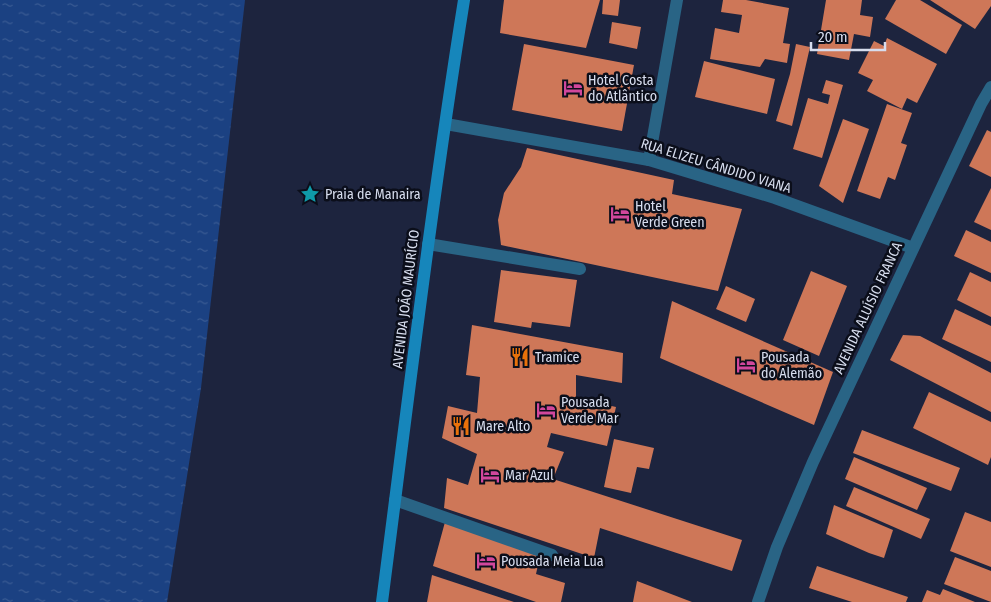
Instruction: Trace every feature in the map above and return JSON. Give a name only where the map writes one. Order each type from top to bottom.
[{"type":"main road","name":"AVENIDA JOÃO MAURÍCIO","points":[[382,602],[428,244],[464,0]]},
{"type":"street","points":[[649,160],[677,0]]},
{"type":"street","name":"AVENIDA ALUÍSIO FRANCA","points":[[758,602],[776,547],[813,462],[912,248],[986,107],[991,87]]},
{"type":"street","name":"RUA ELIZEU CÂNDIDO VIANA","points":[[446,124],[649,160],[775,198],[912,248]]},
{"type":"street","points":[[428,244],[580,269]]},
{"type":"street","points":[[395,500],[552,555]]},
{"type":"water","points":[[0,0],[245,0],[201,388],[167,602],[0,602]]},
{"type":"building","points":[[504,0],[600,0],[586,48],[500,33]]},
{"type":"building","points":[[603,0],[620,0],[618,16],[602,14]]},
{"type":"building","points":[[723,0],[746,0],[789,8],[783,43],[790,44],[787,63],[765,59],[760,67],[710,59],[715,28],[739,33],[742,15],[721,12]]},
{"type":"building","points":[[826,0],[862,0],[860,15],[873,17],[870,37],[854,34],[849,60],[817,54]]},
{"type":"building","points":[[896,0],[920,0],[962,25],[946,54],[885,19]]},
{"type":"building","points":[[930,0],[991,0],[991,6],[975,29]]},
{"type":"building","points":[[612,22],[641,27],[637,49],[609,43]]},
{"type":"building","points":[[887,38],[937,64],[917,103],[907,98],[902,109],[867,91],[873,80],[858,73],[874,41],[884,46]]},
{"type":"building","name":"Hotel Costa do Atlântico","points":[[524,44],[634,65],[622,131],[512,110]]},
{"type":"building","points":[[796,44],[810,47],[792,126],[776,121],[790,74]]},
{"type":"building","points":[[704,61],[775,79],[767,114],[695,97]]},
{"type":"building","points":[[826,80],[843,85],[822,158],[793,149],[808,98],[828,104],[830,95],[822,93]]},
{"type":"building","points":[[887,104],[912,113],[901,143],[907,145],[895,180],[888,177],[880,199],[857,191]]},
{"type":"building","points":[[843,119],[869,129],[843,203],[819,186]]},
{"type":"building","points":[[987,130],[991,132],[991,177],[969,166]]},
{"type":"building","name":"Hotel Verde Green","points":[[527,148],[674,180],[672,194],[742,209],[718,291],[501,245],[498,220],[504,193],[521,167]]},
{"type":"building","points":[[991,188],[991,230],[974,222]]},
{"type":"building","points":[[966,230],[991,242],[991,273],[954,256]]},
{"type":"building","points":[[501,270],[577,280],[570,327],[532,322],[531,328],[494,322]]},
{"type":"building","points":[[811,271],[847,286],[819,356],[783,340]]},
{"type":"building","points":[[970,272],[991,282],[991,317],[957,300]]},
{"type":"building","points":[[726,286],[755,299],[746,322],[716,309]]},
{"type":"building","name":"Pousada do Alemão","points":[[672,301],[833,372],[814,425],[660,358]]},
{"type":"building","points":[[955,309],[991,326],[991,362],[942,339]]},
{"type":"building","points":[[472,325],[623,353],[622,383],[576,375],[576,398],[616,407],[607,446],[551,433],[547,447],[564,452],[553,479],[742,540],[732,571],[600,528],[594,558],[444,508],[447,478],[468,485],[477,454],[442,438],[448,406],[477,413],[480,377],[466,375]]},
{"type":"building","points":[[903,335],[920,336],[991,373],[991,412],[890,360]]},
{"type":"building","points":[[929,392],[991,422],[991,457],[988,465],[913,428]]},
{"type":"building","points":[[862,430],[960,468],[951,491],[853,453]]},
{"type":"building","points":[[614,439],[654,448],[649,469],[637,467],[631,493],[604,487]]},
{"type":"building","points":[[854,457],[927,488],[917,510],[845,479]]},
{"type":"building","points":[[854,487],[930,519],[921,539],[846,506]]},
{"type":"building","points":[[834,505],[893,530],[884,558],[826,534]]},
{"type":"building","points":[[965,512],[991,522],[991,567],[950,551]]},
{"type":"building","name":"Pousada Meia Lua","points":[[445,522],[540,556],[536,574],[565,583],[561,602],[536,602],[433,566]]},
{"type":"building","points":[[955,557],[991,571],[991,602],[944,584]]},
{"type":"building","points":[[817,566],[908,597],[906,602],[852,602],[809,588]]},
{"type":"building","points":[[432,575],[514,602],[427,602]]},
{"type":"building","points":[[637,581],[692,602],[633,602]]},
{"type":"building","points":[[943,589],[975,602],[922,602],[927,590],[940,595]]},
{"type":"place","name":"Hotel Costa do Atlântico","points":[[573,88]]},
{"type":"place","name":"Praia de Manaira","points":[[310,194]]},
{"type":"place","name":"Hotel Verde Green","points":[[620,214]]},
{"type":"place","name":"Tramice","points":[[520,357]]},
{"type":"place","name":"Pousada do Alemão","points":[[746,365]]},
{"type":"place","name":"Pousada Verde Mar","points":[[546,410]]},
{"type":"place","name":"Mare Alto","points":[[461,426]]},
{"type":"place","name":"Mar Azul","points":[[490,475]]},
{"type":"place","name":"Pousada Meia Lua","points":[[486,561]]}]
